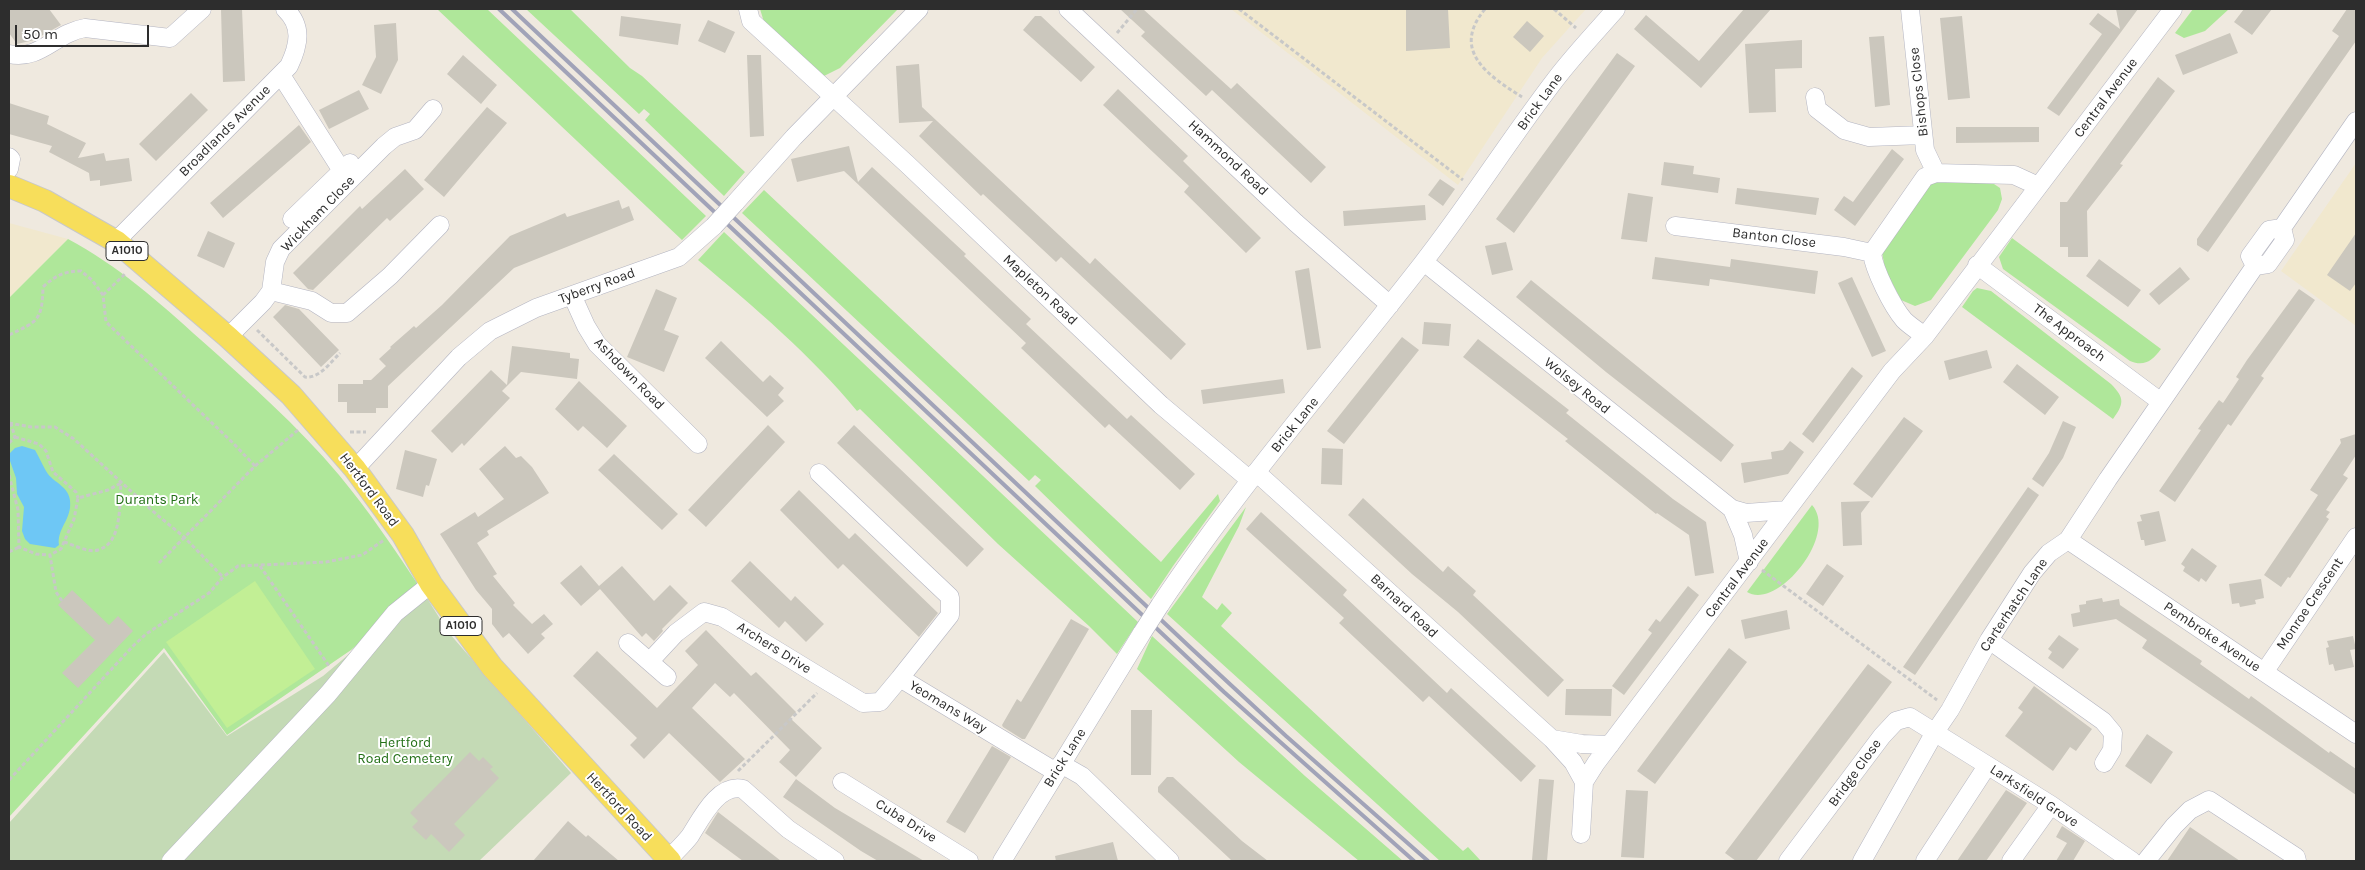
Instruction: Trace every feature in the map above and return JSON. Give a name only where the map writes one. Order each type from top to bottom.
[{"type":"main road","name":"Hertford Road","points":[[9,186],[44,200],[117,242],[228,337],[291,396],[355,469],[398,528],[431,584],[492,667],[669,860]]},
{"type":"street","points":[[9,54],[28,56],[73,30],[85,28],[170,38],[202,9]]},
{"type":"street","name":"Broadlands Avenue","points":[[117,242],[289,66],[297,49],[298,29],[292,15],[285,9]]},
{"type":"street","name":"Mapleton Road","points":[[748,9],[751,21],[907,164],[1161,405],[1253,476]]},
{"type":"street","name":"Tyberry Road","points":[[355,469],[475,342],[506,322],[572,295],[679,257],[714,226],[832,97],[919,9]]},
{"type":"street","name":"Hammond Road","points":[[1068,9],[1296,223],[1390,306]]},
{"type":"street","name":"Brick Lane","points":[[1002,861],[1142,632],[1193,555],[1253,476],[1424,262],[1477,191],[1535,106],[1616,9]]},
{"type":"street","name":"Bishops Close","points":[[1910,9],[1925,150],[1936,173]]},
{"type":"street","name":"Central Avenue","points":[[1584,782],[1892,371],[1925,336],[2173,9]]},
{"type":"street","points":[[281,75],[346,167],[292,219]]},
{"type":"street","points":[[1816,97],[1817,109],[1844,130],[1869,136],[1923,135]]},
{"type":"street","name":"Wickham Close","points":[[271,291],[275,262],[281,249],[384,146],[395,137],[415,130],[433,109]]},
{"type":"street","name":"Carterhatch Lane","points":[[1862,861],[1989,640],[2032,573],[2048,553],[2068,540],[2255,266],[2250,256],[2269,230],[2282,228],[2356,120]]},
{"type":"street","points":[[9,157],[11,159],[9,169]]},
{"type":"street","points":[[1925,336],[1912,327],[1899,313],[1876,269],[1872,253],[1924,177],[1936,173],[2014,175],[2038,186]]},
{"type":"street","points":[[228,337],[263,302],[271,291],[312,301],[331,313],[347,313],[390,276],[440,225]]},
{"type":"street","name":"Banton Close","points":[[1675,226],[1844,247],[1872,253]]},
{"type":"street","name":"Wolsey Road","points":[[1424,262],[1732,509]]},
{"type":"street","name":"The Approach","points":[[1977,265],[2161,402]]},
{"type":"street","name":"Ashdown Road","points":[[572,295],[586,326],[598,344],[698,444]]},
{"type":"street","name":"Yeomans Way","points":[[819,473],[950,597],[950,615],[900,678],[1058,768],[1082,776],[1170,861]]},
{"type":"street","name":"Barnard Road","points":[[1253,476],[1552,739],[1573,762],[1584,782]]},
{"type":"street","points":[[1732,509],[1746,513],[1787,510]]},
{"type":"street","points":[[1732,509],[1739,524],[1748,562]]},
{"type":"street","name":"Monroe Crescent","points":[[2265,672],[2356,537]]},
{"type":"street","name":"Pembroke Avenue","points":[[2068,540],[2356,734]]},
{"type":"street","points":[[171,861],[340,680],[395,613],[431,584]]},
{"type":"street","name":"Archers Drive","points":[[650,661],[676,633],[704,612],[722,617],[863,703],[880,702],[900,678]]},
{"type":"street","points":[[1989,640],[2103,720],[2113,733],[2112,750],[2104,763]]},
{"type":"street","points":[[628,643],[667,677]]},
{"type":"street","name":"Bridge Close","points":[[1788,861],[1896,721],[1910,717],[1935,732]]},
{"type":"street","name":"Larksfield Grove","points":[[1935,732],[2051,805],[2132,861]]},
{"type":"street","points":[[1552,739],[1582,744],[1610,745]]},
{"type":"street","points":[[1925,861],[1988,766]]},
{"type":"street","name":"Cuba Drive","points":[[842,782],[969,861]]},
{"type":"street","points":[[1581,834],[1584,782]]},
{"type":"street","name":"Hertford Road","points":[[669,860],[690,836],[715,801],[726,791],[738,788],[755,799],[788,829],[835,861]]},
{"type":"street","points":[[2146,861],[2174,826],[2190,810],[2210,800],[2296,857],[2297,861]]},
{"type":"street","points":[[2011,861],[2051,805]]},
{"type":"path","points":[[1108,46],[1137,9]]},
{"type":"path","points":[[1239,9],[1477,191]]},
{"type":"path","points":[[1485,9],[1478,16],[1470,41],[1475,58],[1483,70],[1535,106]]},
{"type":"path","points":[[1554,9],[1589,40]]},
{"type":"path","points":[[103,295],[124,275],[137,259]]},
{"type":"path","points":[[9,335],[35,321],[41,314],[43,287],[55,276],[69,271],[81,271],[92,280],[103,295],[106,322],[186,397],[255,466]]},
{"type":"path","points":[[246,319],[305,376],[311,377],[318,374],[340,353]]},
{"type":"path","points":[[10,423],[15,437]]},
{"type":"path","points":[[10,423],[31,427],[54,427],[74,439],[121,483],[184,536],[223,577]]},
{"type":"path","points":[[159,563],[255,466],[298,430]]},
{"type":"path","points":[[345,430],[350,432],[374,431]]},
{"type":"path","points":[[9,443],[15,437]]},
{"type":"path","points":[[9,552],[19,547],[36,554],[50,555],[61,549],[78,507],[76,492],[53,472],[46,451],[39,444],[15,437]]},
{"type":"path","points":[[9,475],[18,510],[19,547]]},
{"type":"path","points":[[78,498],[108,490],[121,483]]},
{"type":"path","points":[[64,542],[84,549],[98,551],[110,544],[116,530],[121,483]]},
{"type":"path","points":[[9,780],[132,646],[146,634],[209,593],[223,577],[238,566],[326,562],[362,554],[387,538],[398,528]]},
{"type":"path","points":[[50,555],[56,592],[62,600]]},
{"type":"path","points":[[1748,562],[1950,710]]},
{"type":"path","points":[[260,565],[340,680]]},
{"type":"path","points":[[732,777],[814,698],[825,680]]},
{"type":"shaded area","points":[[1231,9],[1586,9],[1542,58],[1458,185]]},
{"type":"shaded area","points":[[2356,163],[2356,326],[2281,271]]},
{"type":"shaded area","points":[[9,223],[68,239],[9,298]]},
{"type":"green space","points":[[437,9],[487,9],[706,216],[682,240]]},
{"type":"green space","points":[[526,9],[570,9],[630,68],[642,76],[745,172],[724,196],[645,120],[650,114],[644,109],[639,114]]},
{"type":"green space","points":[[760,9],[898,9],[840,68],[824,76],[817,73],[764,22]]},
{"type":"green space","points":[[2193,9],[2229,9],[2205,31],[2184,38],[2175,33]]},
{"type":"green space","points":[[1988,180],[2000,188],[2002,199],[1998,210],[1931,300],[1915,306],[1901,300],[1885,269],[1882,252],[1931,182]]},
{"type":"green space","points":[[764,190],[1161,562],[1218,494],[1220,501],[1151,599],[1035,486],[1041,480],[1035,475],[1029,481],[742,213]]},
{"type":"green space","points":[[724,232],[1138,622],[1117,654],[1089,626],[998,544],[860,409],[857,411],[821,370],[781,332],[698,260]]},
{"type":"green space","points":[[2012,238],[2161,349],[2147,362],[2135,363],[2130,361],[2003,269],[1999,257]]},
{"type":"green space","name":"Durants Park","points":[[68,239],[104,260],[153,298],[237,372],[290,422],[350,489],[382,531],[421,589],[351,650],[227,735],[164,648],[9,817],[9,298]]},
{"type":"green space","points":[[1977,288],[1991,291],[2111,384],[2121,397],[2121,405],[2113,419],[1962,307]]},
{"type":"green space","points":[[1812,505],[1818,518],[1817,534],[1811,551],[1801,567],[1788,581],[1774,591],[1760,595],[1747,592]]},
{"type":"green space","points":[[1246,507],[1239,526],[1202,597],[1217,610],[1222,603],[1232,613],[1221,626],[1463,851],[1468,847],[1481,861],[1440,861],[1167,614]]},
{"type":"green space","points":[[255,581],[315,669],[227,728],[166,642]]},
{"type":"green space","name":"Hertford Road Cemetery","points":[[423,592],[449,633],[571,773],[479,861],[9,861],[9,823],[164,652],[227,736],[323,676]]},
{"type":"green space","points":[[1152,636],[1305,776],[1403,861],[1359,861],[1239,762],[1137,669]]},
{"type":"water","points":[[22,446],[35,450],[49,475],[66,490],[70,501],[69,513],[60,535],[59,545],[55,548],[30,544],[25,539],[22,531],[24,507],[17,494],[16,478],[9,458],[10,453],[15,448]]},
{"type":"building","points":[[9,9],[49,9],[61,25],[34,40],[17,44],[9,33]]},
{"type":"building","points":[[221,9],[242,9],[245,81],[223,82]]},
{"type":"building","points":[[1120,9],[1143,9],[1231,89],[1237,83],[1326,167],[1311,183],[1212,90],[1206,96],[1141,36],[1145,32]]},
{"type":"building","points":[[1406,9],[1448,9],[1450,48],[1406,51]]},
{"type":"building","points":[[1744,9],[1771,9],[1701,88],[1634,29],[1646,15],[1699,61]]},
{"type":"building","points":[[2116,9],[2138,9],[2059,116],[2047,108],[2102,34],[2089,24],[2098,13],[2120,29]]},
{"type":"building","points":[[2244,9],[2272,9],[2252,35],[2234,22]]},
{"type":"building","points":[[2347,9],[2356,9],[2356,41],[2208,252],[2197,245],[2197,239],[2339,36],[2332,31]]},
{"type":"building","points":[[621,16],[681,24],[678,45],[619,36]]},
{"type":"building","points":[[1035,16],[1041,16],[1095,67],[1081,82],[1023,30]]},
{"type":"building","points":[[1962,16],[1970,98],[1948,100],[1940,18]]},
{"type":"building","points":[[708,20],[735,32],[725,53],[698,41]]},
{"type":"building","points":[[1527,21],[1544,36],[1530,52],[1513,37]]},
{"type":"building","points":[[396,23],[398,60],[381,94],[362,85],[376,57],[374,25]]},
{"type":"building","points":[[2230,33],[2238,53],[2183,75],[2175,55]]},
{"type":"building","points":[[1884,36],[1890,105],[1875,107],[1869,37]]},
{"type":"building","points":[[1802,40],[1802,68],[1775,69],[1776,112],[1749,113],[1745,44]]},
{"type":"building","points":[[1617,53],[1635,66],[1514,233],[1496,219]]},
{"type":"building","points":[[463,55],[497,85],[481,104],[447,74]]},
{"type":"building","points":[[747,55],[761,55],[764,136],[750,137]]},
{"type":"building","points":[[919,64],[922,107],[1090,264],[1095,258],[1186,344],[1171,360],[1061,257],[1056,262],[983,194],[981,196],[919,136],[933,121],[899,123],[896,66]]},
{"type":"building","points":[[2158,77],[2175,91],[2120,164],[2123,165],[2087,211],[2088,257],[2068,257],[2068,247],[2060,247],[2060,202],[2067,202]]},
{"type":"building","points":[[1118,89],[1188,156],[1183,161],[1261,238],[1246,253],[1184,192],[1189,186],[1103,105]]},
{"type":"building","points":[[359,90],[369,109],[329,129],[319,110]]},
{"type":"building","points":[[191,93],[208,110],[156,161],[139,144]]},
{"type":"building","points":[[9,103],[49,116],[47,124],[86,143],[78,158],[104,153],[106,161],[129,158],[132,181],[100,186],[100,180],[90,181],[89,173],[49,152],[52,146],[9,134]]},
{"type":"building","points":[[487,107],[507,123],[444,197],[424,180]]},
{"type":"building","points":[[299,125],[311,142],[223,218],[210,203]]},
{"type":"building","points":[[1956,127],[2039,127],[2039,142],[1956,143]]},
{"type":"building","points":[[849,146],[858,182],[872,167],[966,254],[964,256],[1031,319],[1026,324],[1127,419],[1131,415],[1195,474],[1180,490],[1109,424],[1105,428],[1021,348],[1026,343],[844,171],[797,182],[791,159]]},
{"type":"building","points":[[1892,149],[1904,159],[1855,226],[1834,210],[1844,196],[1853,202]]},
{"type":"building","points":[[1664,162],[1694,166],[1693,174],[1720,178],[1718,193],[1661,185]]},
{"type":"building","points":[[405,169],[424,189],[390,221],[387,218],[313,290],[308,289],[293,273],[360,206],[362,209]]},
{"type":"building","points":[[1440,179],[1455,189],[1443,206],[1428,195]]},
{"type":"building","points":[[1737,188],[1819,198],[1816,215],[1735,204]]},
{"type":"building","points":[[1628,193],[1653,197],[1647,242],[1621,239]]},
{"type":"building","points":[[619,200],[622,209],[629,206],[634,220],[514,268],[388,386],[388,408],[376,408],[376,413],[347,413],[347,402],[338,402],[338,384],[363,384],[363,380],[371,380],[386,366],[379,359],[390,347],[414,326],[416,328],[442,305],[510,236],[565,213],[567,217]]},
{"type":"building","points":[[1425,205],[1426,220],[1344,226],[1343,211]]},
{"type":"building","points":[[208,231],[235,243],[224,268],[197,256]]},
{"type":"building","points":[[2356,233],[2356,283],[2350,291],[2327,275]]},
{"type":"building","points":[[1506,242],[1513,270],[1492,275],[1485,246]]},
{"type":"building","points":[[1655,257],[1730,267],[1731,259],[1818,271],[1815,294],[1710,279],[1709,286],[1652,279]]},
{"type":"building","points":[[2099,259],[2141,290],[2128,307],[2086,276]]},
{"type":"building","points":[[2180,267],[2190,279],[2159,305],[2149,294]]},
{"type":"building","points":[[1309,268],[1321,348],[1307,350],[1295,271]]},
{"type":"building","points":[[1852,277],[1886,351],[1872,357],[1838,283]]},
{"type":"building","points":[[1531,280],[1734,445],[1721,462],[1606,372],[1516,297]]},
{"type":"building","points":[[656,289],[677,298],[664,330],[679,336],[664,372],[627,357]]},
{"type":"building","points":[[2299,289],[2315,300],[2261,376],[2264,378],[2231,426],[2228,424],[2175,502],[2159,491],[2201,430],[2198,429],[2219,400],[2223,403],[2239,379],[2236,377],[2247,360]]},
{"type":"building","points":[[285,305],[299,309],[339,350],[321,367],[273,317]]},
{"type":"building","points":[[1424,322],[1451,324],[1449,346],[1422,344]]},
{"type":"building","points":[[1402,337],[1419,350],[1344,444],[1327,431]]},
{"type":"building","points":[[1478,339],[1569,410],[1566,413],[1673,499],[1706,522],[1714,573],[1695,576],[1689,535],[1656,514],[1565,441],[1568,439],[1463,357]]},
{"type":"building","points":[[721,341],[763,382],[770,375],[784,388],[778,395],[784,401],[767,417],[705,358]]},
{"type":"building","points":[[512,346],[570,353],[570,358],[579,359],[577,379],[521,372],[502,391],[510,398],[464,446],[462,443],[452,453],[431,431],[491,370],[507,385]]},
{"type":"building","points":[[1987,350],[1992,368],[1949,380],[1944,361]]},
{"type":"building","points":[[2017,364],[2059,397],[2045,415],[2003,382]]},
{"type":"building","points":[[1852,367],[1863,376],[1813,443],[1802,434]]},
{"type":"building","points":[[1283,379],[1285,393],[1203,404],[1201,390]]},
{"type":"building","points":[[579,381],[627,426],[607,448],[583,426],[578,431],[555,409]]},
{"type":"building","points":[[1904,417],[1923,431],[1872,498],[1853,484]]},
{"type":"building","points":[[2063,421],[2076,427],[2063,458],[2043,487],[2032,479],[2049,453]]},
{"type":"building","points":[[768,425],[785,442],[706,527],[688,510]]},
{"type":"building","points":[[854,425],[984,549],[967,567],[837,443]]},
{"type":"building","points":[[2356,434],[2356,455],[2343,475],[2348,478],[2326,510],[2330,512],[2326,517],[2329,519],[2290,578],[2288,577],[2281,587],[2264,575],[2318,495],[2310,490],[2341,443],[2340,439]]},
{"type":"building","points":[[1790,441],[1804,452],[1788,474],[1744,483],[1741,463],[1772,459],[1771,452],[1783,450]]},
{"type":"building","points":[[505,446],[516,458],[521,456],[532,467],[549,493],[487,531],[489,535],[477,543],[497,574],[493,576],[515,603],[513,605],[532,624],[544,614],[553,624],[541,634],[545,638],[528,654],[509,633],[503,638],[492,624],[492,609],[476,590],[440,534],[475,512],[478,517],[504,499],[479,469]]},
{"type":"building","points":[[1322,448],[1343,449],[1342,485],[1321,484]]},
{"type":"building","points":[[405,450],[437,459],[429,486],[426,485],[423,497],[396,489]]},
{"type":"building","points":[[614,454],[678,514],[662,530],[598,470]]},
{"type":"building","points":[[2028,487],[2039,495],[1915,675],[1903,667]]},
{"type":"building","points":[[799,490],[849,539],[855,533],[938,613],[919,637],[843,564],[838,569],[780,510]]},
{"type":"building","points":[[1363,498],[1443,572],[1448,566],[1476,591],[1473,595],[1564,680],[1548,697],[1458,612],[1412,574],[1348,515]]},
{"type":"building","points":[[1870,501],[1861,513],[1862,545],[1843,546],[1841,502]]},
{"type":"building","points":[[2159,511],[2166,541],[2145,546],[2144,540],[2141,540],[2137,522],[2142,521],[2140,515]]},
{"type":"building","points":[[1261,512],[1347,590],[1343,595],[1447,693],[1451,688],[1536,766],[1521,782],[1429,696],[1423,702],[1339,623],[1344,618],[1246,529]]},
{"type":"building","points":[[2192,548],[2217,566],[2206,582],[2201,578],[2199,582],[2183,571],[2185,567],[2181,564]]},
{"type":"building","points":[[750,561],[791,601],[795,596],[824,624],[806,642],[785,621],[779,628],[731,581]]},
{"type":"building","points":[[1827,564],[1844,576],[1823,606],[1806,594]]},
{"type":"building","points":[[581,565],[599,586],[622,566],[654,601],[670,585],[688,603],[662,629],[663,631],[654,641],[646,633],[642,637],[600,589],[581,606],[560,583]]},
{"type":"building","points":[[2261,579],[2264,598],[2255,600],[2256,604],[2240,607],[2239,603],[2232,604],[2229,584]]},
{"type":"building","points":[[1688,586],[1699,595],[1624,695],[1612,686],[1652,633],[1648,630],[1656,619],[1660,622]]},
{"type":"building","points":[[72,590],[109,625],[118,616],[133,631],[78,688],[62,673],[95,640],[58,605]]},
{"type":"building","points":[[2102,598],[2103,602],[2119,599],[2120,605],[2202,661],[2200,664],[2249,699],[2251,696],[2329,753],[2330,751],[2356,769],[2356,795],[2142,648],[2147,640],[2116,619],[2073,627],[2071,614],[2080,612],[2079,605],[2086,604],[2086,601]]},
{"type":"building","points":[[1787,610],[1790,629],[1745,639],[1741,620]]},
{"type":"building","points":[[1071,619],[1089,629],[1025,739],[1022,739],[1002,725],[1017,699],[1021,702]]},
{"type":"building","points":[[706,630],[751,676],[756,672],[796,712],[790,718],[822,748],[796,777],[779,762],[790,750],[734,693],[730,697],[715,683],[692,708],[745,759],[720,782],[669,733],[644,759],[630,745],[637,738],[573,676],[597,651],[657,708],[698,665],[685,651]]},
{"type":"building","points":[[2059,635],[2079,649],[2063,669],[2048,658],[2052,652],[2048,649]]},
{"type":"building","points":[[2353,636],[2356,649],[2350,650],[2354,667],[2335,671],[2333,664],[2329,665],[2326,648],[2329,647],[2327,641]]},
{"type":"building","points":[[1729,648],[1747,662],[1655,784],[1637,771]]},
{"type":"building","points":[[1868,664],[1892,682],[1756,861],[1736,861],[1725,853]]},
{"type":"building","points":[[2034,686],[2092,729],[2076,751],[2070,747],[2053,771],[2005,736],[2023,712],[2018,708]]},
{"type":"building","points":[[1566,689],[1612,689],[1611,716],[1565,715]]},
{"type":"building","points":[[1131,710],[1152,710],[1151,775],[1131,775]]},
{"type":"building","points":[[2147,734],[2173,752],[2151,784],[2125,766]]},
{"type":"building","points":[[992,746],[1011,757],[965,833],[946,822]]},
{"type":"building","points":[[470,752],[479,761],[483,757],[493,767],[490,769],[499,778],[454,824],[465,835],[449,852],[431,834],[426,840],[412,827],[418,821],[410,813]]},
{"type":"building","points":[[1167,777],[1173,777],[1242,841],[1268,861],[1232,861],[1158,792],[1158,787]]},
{"type":"building","points":[[796,779],[835,808],[924,861],[878,861],[861,851],[783,797]]},
{"type":"building","points":[[1539,779],[1554,780],[1547,861],[1532,860]]},
{"type":"building","points":[[1626,790],[1648,791],[1644,858],[1621,857]]},
{"type":"building","points":[[2006,790],[2027,803],[1986,861],[1957,861]]},
{"type":"building","points":[[718,812],[781,861],[743,861],[705,833]]},
{"type":"building","points":[[568,821],[586,837],[588,835],[619,861],[533,861]]},
{"type":"building","points":[[2062,826],[2085,841],[2073,861],[2056,861],[2067,843],[2056,837]]},
{"type":"building","points":[[2190,827],[2240,861],[2167,861]]},
{"type":"building","points":[[1113,842],[1118,861],[1056,861],[1055,856]]},
{"type":"railway","points":[[499,9],[1224,692],[1414,861]]},
{"type":"railway","points":[[512,9],[1192,649],[1286,736],[1428,861]]}]
